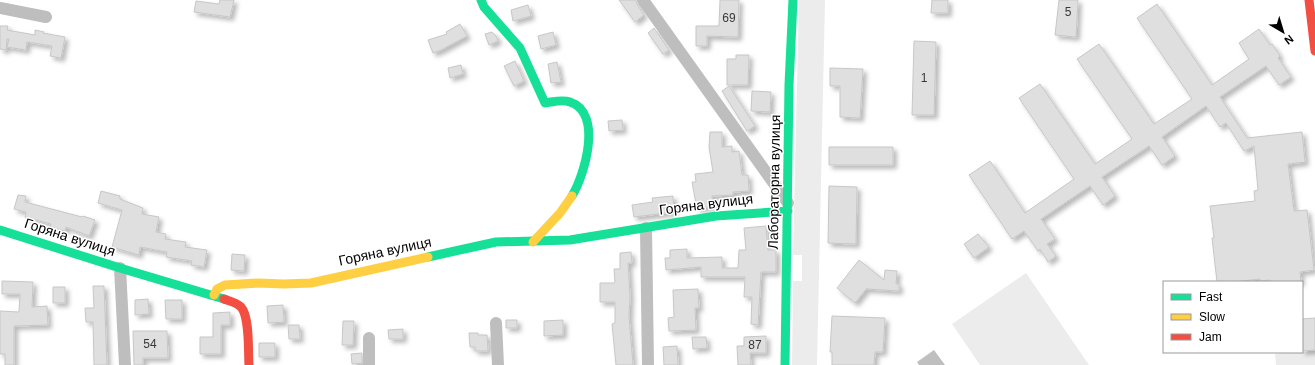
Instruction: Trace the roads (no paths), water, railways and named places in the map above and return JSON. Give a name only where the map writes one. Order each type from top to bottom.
[{"type":"street","points":[[481,0],[484,7],[520,48],[545,103],[569,102],[578,106],[585,115],[590,140],[576,190],[568,204],[533,242]]},
{"type":"street","points":[[643,0],[788,207]]},
{"type":"street","name":"Лабораторна вулиця","points":[[785,365],[786,241],[792,0]]},
{"type":"street","points":[[1309,0],[1315,51]]},
{"type":"street","points":[[0,8],[46,17]]},
{"type":"street","name":"Горяна вулиця","points":[[0,230],[120,268],[214,295],[217,289],[225,285],[258,283],[310,283],[496,242],[570,240],[716,216],[788,207]]},
{"type":"street","points":[[646,228],[648,365]]},
{"type":"street","points":[[120,268],[125,365]]},
{"type":"street","points":[[214,295],[235,302],[241,307],[245,315],[249,365]]},
{"type":"street","points":[[496,323],[498,365]]},
{"type":"street","points":[[368,338],[369,365]]}]
